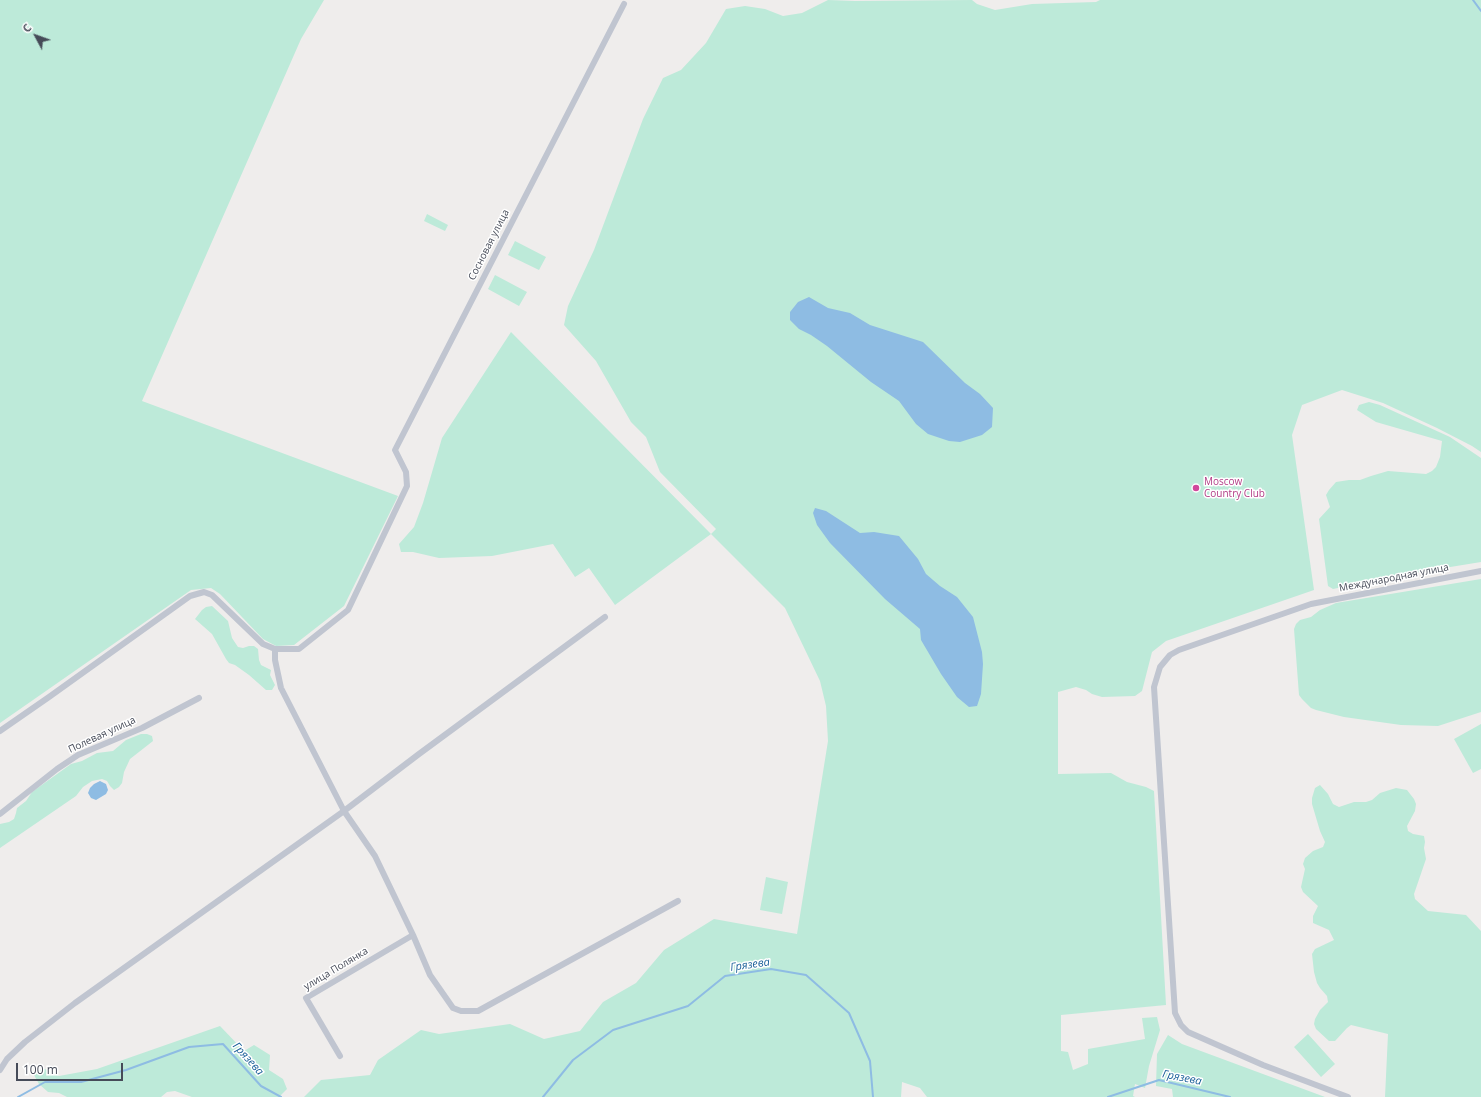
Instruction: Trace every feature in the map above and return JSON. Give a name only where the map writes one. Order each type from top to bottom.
[{"type":"street","name":"Сосновая улица","points":[[275,649],[298,649],[348,610],[407,486],[406,472],[395,450],[624,4]]},
{"type":"street","name":"Международная улица","points":[[1348,1097],[1263,1064],[1188,1032],[1181,1025],[1175,1013],[1154,687],[1160,667],[1170,656],[1179,650],[1311,604],[1481,571]]},
{"type":"street","points":[[0,731],[50,697],[190,596],[204,592],[212,595],[263,644],[275,649],[275,660],[281,688],[344,811],[375,856],[413,935],[430,975],[453,1008],[461,1011],[478,1011],[678,901]]},
{"type":"street","points":[[0,1070],[7,1059],[24,1042],[69,1008],[344,811],[425,749],[605,617]]},
{"type":"street","name":"Полевая улица","points":[[0,814],[57,769],[78,755],[142,728],[199,698]]},
{"type":"street","name":"улица Полянка","points":[[340,1056],[306,998],[413,935]]},
{"type":"green space","points":[[0,0],[324,0],[301,39],[142,401],[398,496],[344,606],[294,645],[276,646],[263,639],[220,594],[211,588],[191,590],[0,723]]},
{"type":"green space","name":"Moscow Country Club","points":[[828,0],[972,0],[977,4],[995,10],[1032,4],[1096,2],[1100,0],[1481,0],[1481,452],[1437,428],[1383,403],[1342,390],[1302,405],[1292,435],[1314,590],[1166,641],[1152,652],[1142,691],[1135,696],[1102,697],[1076,687],[1058,692],[1058,774],[1111,773],[1127,782],[1146,787],[1154,791],[1166,1005],[1061,1015],[1061,1051],[1068,1052],[1073,1070],[1088,1064],[1088,1049],[1145,1039],[1142,1018],[1157,1017],[1160,1030],[1149,1066],[1145,1088],[1135,1084],[1133,1096],[1135,1097],[927,1097],[920,1088],[902,1082],[901,1097],[304,1097],[321,1080],[370,1075],[378,1060],[421,1030],[439,1034],[510,1024],[544,1039],[580,1031],[603,1002],[636,983],[664,950],[714,919],[797,934],[828,741],[826,706],[820,681],[785,608],[711,534],[716,529],[660,472],[646,437],[631,422],[596,361],[564,325],[568,306],[594,250],[643,119],[663,78],[681,70],[706,43],[726,9],[745,6],[765,9],[783,16],[802,13]]},
{"type":"green space","points":[[427,214],[448,225],[445,231],[424,221]]},
{"type":"green space","points":[[515,241],[546,257],[539,270],[508,255]]},
{"type":"green space","points":[[495,275],[527,292],[519,306],[488,289]]},
{"type":"green space","points":[[511,332],[711,534],[615,605],[589,568],[575,577],[553,544],[492,556],[439,558],[413,552],[401,552],[399,544],[414,527],[423,503],[442,438]]},
{"type":"green space","points":[[1369,402],[1380,405],[1450,437],[1481,458],[1481,562],[1395,576],[1333,589],[1328,586],[1319,519],[1330,507],[1326,495],[1329,490],[1336,482],[1360,480],[1388,471],[1426,474],[1436,467],[1440,457],[1442,441],[1376,422],[1357,410],[1359,405]]},
{"type":"green space","points":[[1481,579],[1481,712],[1438,726],[1401,725],[1344,717],[1316,710],[1311,708],[1299,695],[1294,629],[1300,620],[1311,617],[1320,610],[1336,603]]},
{"type":"green space","points":[[212,606],[228,621],[232,638],[238,647],[243,648],[254,646],[258,649],[261,665],[271,670],[270,675],[275,685],[272,690],[266,690],[249,675],[235,665],[229,663],[212,634],[195,619],[202,610],[206,607]]},
{"type":"green space","points":[[1481,724],[1481,769],[1473,773],[1454,739]]},
{"type":"green space","points":[[141,734],[152,736],[153,741],[130,759],[124,772],[122,783],[119,787],[114,790],[107,781],[102,779],[92,781],[83,787],[76,796],[0,848],[0,824],[14,819],[17,808],[26,801],[32,792],[71,764],[82,761],[97,753],[113,751],[126,740]]},
{"type":"green space","points":[[1320,785],[1328,794],[1333,804],[1339,807],[1354,802],[1366,802],[1372,800],[1380,793],[1396,788],[1407,790],[1414,799],[1416,804],[1415,811],[1407,826],[1408,831],[1413,834],[1424,836],[1426,859],[1414,894],[1415,899],[1428,911],[1466,915],[1481,931],[1481,1097],[1385,1097],[1388,1034],[1351,1025],[1335,1041],[1329,1041],[1316,1029],[1314,1024],[1315,1019],[1320,1010],[1328,1002],[1327,996],[1317,983],[1312,954],[1315,949],[1334,940],[1329,930],[1313,923],[1313,916],[1318,906],[1303,892],[1301,887],[1305,869],[1303,864],[1305,858],[1313,851],[1323,847],[1325,842],[1312,804],[1315,788]]},
{"type":"green space","points":[[766,877],[788,882],[782,914],[760,910]]},
{"type":"green space","points":[[220,1026],[244,1051],[254,1045],[270,1055],[269,1070],[283,1079],[287,1089],[279,1097],[192,1097],[175,1091],[167,1092],[161,1097],[67,1097],[59,1093],[48,1092],[39,1084],[34,1075],[43,1068],[59,1076],[97,1069]]},
{"type":"green space","points":[[1308,1034],[1335,1064],[1321,1077],[1294,1047]]},
{"type":"green space","points":[[1168,1035],[1182,1044],[1325,1097],[1173,1097],[1172,1089],[1156,1086],[1157,1054]]},
{"type":"water","points":[[809,297],[828,308],[850,313],[870,325],[923,342],[965,383],[980,394],[993,408],[992,427],[982,435],[960,442],[949,441],[928,434],[916,424],[899,401],[871,382],[827,346],[799,329],[790,320],[790,312],[798,302]]},
{"type":"water","points":[[815,508],[826,511],[860,533],[874,532],[899,536],[918,559],[926,574],[940,586],[957,597],[973,617],[982,652],[983,664],[981,694],[977,706],[969,707],[957,697],[941,674],[921,640],[920,629],[885,599],[830,543],[817,525],[813,513]]},
{"type":"water","points":[[100,781],[106,784],[108,790],[106,794],[96,800],[91,798],[88,793],[94,784]]},
{"type":"waterway","points":[[1473,0],[1481,11]]},
{"type":"waterway","name":"Грязева","points":[[543,1097],[573,1060],[613,1030],[688,1006],[725,976],[771,969],[806,975],[849,1013],[870,1061],[873,1097]]},
{"type":"waterway","name":"Грязева","points":[[18,1097],[45,1082],[81,1082],[126,1070],[189,1047],[223,1044],[261,1086],[281,1097]]},
{"type":"waterway","name":"Грязева","points":[[1108,1097],[1159,1080],[1230,1097]]},
{"type":"place","name":"Moscow Country Club","points":[[1196,488]]}]
